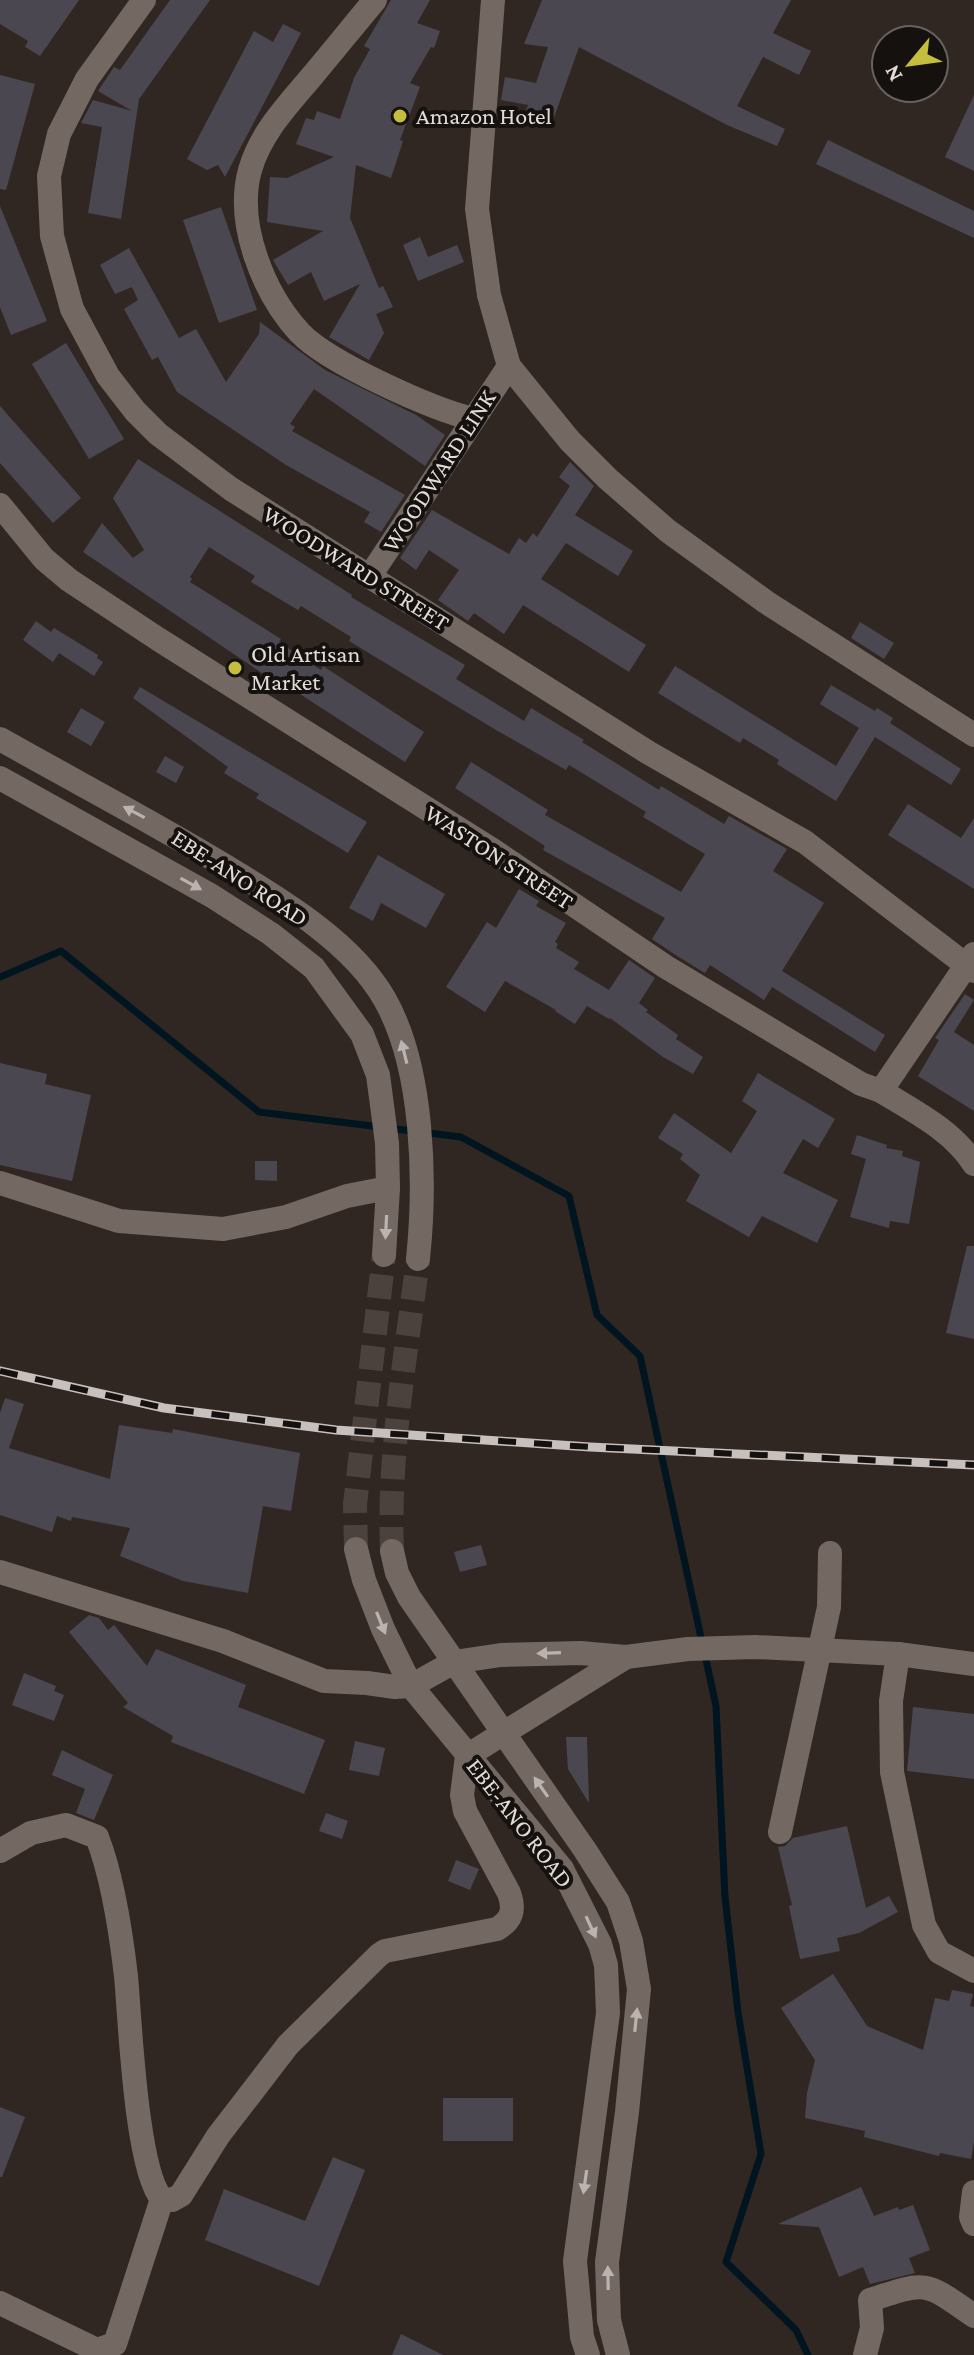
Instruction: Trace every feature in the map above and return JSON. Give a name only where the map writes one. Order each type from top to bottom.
[{"type":"street","name":"WOODWARD STREET","points":[[144,0],[87,79],[59,134],[49,176],[52,236],[72,309],[108,376],[135,411],[158,434],[231,489],[649,753],[805,842],[972,964]]},
{"type":"street","points":[[375,0],[268,128],[250,171],[246,199],[249,231],[269,285],[285,315],[302,335],[363,374],[473,419]]},
{"type":"street","points":[[493,0],[477,209],[489,295],[509,366],[570,441],[668,531],[766,602],[974,735]]},
{"type":"street","name":"WOODWARD LINK","points":[[370,576],[509,366]]},
{"type":"street","name":"WASTON STREET","points":[[0,505],[44,559],[69,580],[494,851],[666,967],[853,1080],[881,1091],[940,1128],[961,1145],[974,1164]]},
{"type":"street","name":"EBE-ANO ROAD","points":[[0,739],[148,819],[276,897],[324,933],[365,971],[397,1023],[420,1138],[422,1219],[418,1259]]},
{"type":"street","name":"EBE-ANO ROAD","points":[[0,778],[212,896],[271,934],[314,968],[362,1034],[378,1075],[387,1143],[388,1188]]},
{"type":"street","points":[[881,1091],[972,964]]},
{"type":"street","points":[[0,1183],[119,1221],[223,1229],[286,1217],[347,1196],[388,1188],[384,1255]]},
{"type":"street","name":"EBE-ANO ROAD","points":[[356,1549],[383,1629],[411,1686],[562,1869],[600,1944],[609,1985],[608,2013],[575,2261],[582,2337],[588,2355]]},
{"type":"street","name":"EBE-ANO ROAD","points":[[392,1551],[397,1573],[409,1597],[618,1902],[637,1970],[639,1989],[607,2262],[609,2320],[618,2355]]},
{"type":"street","points":[[780,1832],[829,1607],[830,1553]]},
{"type":"street","points":[[0,1572],[201,1633],[324,1681],[411,1686],[454,1662],[501,1655],[580,1653],[626,1657],[688,1649],[756,1647],[898,1654],[974,1664]]},
{"type":"street","points":[[898,1654],[891,1701],[892,1772],[924,1925],[939,1952],[974,1971]]},
{"type":"street","points":[[162,2199],[172,2200],[181,2195],[218,2136],[288,2045],[379,1955],[385,1951],[497,1929],[507,1923],[513,1904],[509,1893],[465,1811],[462,1795],[467,1756],[626,1657]]},
{"type":"street","points":[[0,1851],[31,1833],[66,1825],[97,1837],[104,1857],[126,1976],[128,2025],[142,2130],[155,2188],[162,2199]]},
{"type":"street","points":[[974,2192],[971,2217],[974,2224]]},
{"type":"street","points":[[0,2303],[97,2350],[115,2344],[162,2199]]},
{"type":"street","points":[[865,2355],[872,2328],[870,2300],[915,2285],[935,2289],[974,2316]]},
{"type":"building","points":[[0,0],[79,0],[40,56],[25,47],[28,41],[0,24]]},
{"type":"building","points":[[170,0],[210,0],[139,99],[121,219],[88,213],[102,127],[81,123],[93,100],[132,111],[98,91],[114,67],[120,70]]},
{"type":"building","points":[[391,0],[430,0],[417,23],[440,31],[434,48],[431,47],[410,83],[420,87],[400,140],[403,141],[391,178],[356,165],[350,218],[379,288],[383,286],[393,307],[376,314],[384,333],[369,360],[329,337],[360,284],[324,301],[311,272],[288,285],[273,260],[323,231],[267,222],[270,177],[287,178],[334,157],[296,144],[306,118],[314,120],[317,111],[340,119],[354,78],[370,49],[364,46]]},
{"type":"building","points":[[542,0],[791,0],[773,33],[811,51],[799,75],[763,57],[737,106],[785,129],[777,146],[727,125],[579,47],[552,123],[525,113],[528,105],[501,100],[505,77],[536,83],[548,47],[524,44]]},
{"type":"building","points":[[283,24],[301,33],[225,177],[218,165],[207,170],[187,159],[254,31],[273,42]]},
{"type":"building","points":[[0,75],[35,84],[6,190],[0,189]]},
{"type":"building","points":[[974,95],[974,171],[945,157]]},
{"type":"building","points":[[828,140],[974,211],[974,238],[816,164]]},
{"type":"building","points":[[0,206],[47,321],[11,335],[0,307]]},
{"type":"building","points":[[221,207],[257,310],[219,323],[183,220]]},
{"type":"building","points":[[420,237],[428,257],[457,245],[464,262],[418,281],[403,245]]},
{"type":"building","points":[[129,248],[179,338],[196,329],[226,382],[259,334],[260,322],[325,370],[416,415],[445,435],[425,466],[314,389],[290,424],[295,427],[292,431],[405,495],[381,532],[364,522],[370,512],[286,465],[177,392],[158,357],[152,360],[124,309],[138,300],[132,287],[115,294],[100,265]]},
{"type":"building","points":[[66,343],[124,439],[89,459],[32,364]]},
{"type":"building","points":[[0,406],[81,498],[53,523],[0,463]]},
{"type":"building","points":[[138,459],[351,597],[465,665],[456,679],[524,721],[531,708],[659,790],[661,786],[724,824],[729,816],[787,849],[773,871],[824,903],[782,971],[885,1035],[875,1052],[772,987],[764,1000],[710,965],[705,973],[674,954],[652,939],[665,918],[543,850],[545,846],[455,788],[471,762],[548,810],[545,815],[681,892],[705,854],[643,817],[646,812],[569,765],[566,770],[491,727],[349,641],[351,637],[301,606],[298,610],[251,582],[255,576],[209,547],[190,582],[281,639],[279,642],[321,670],[323,666],[424,732],[405,762],[286,685],[284,688],[83,552],[102,523],[133,558],[144,550],[113,498]]},
{"type":"building","points":[[570,462],[594,486],[575,515],[633,551],[618,576],[566,543],[541,579],[646,645],[629,672],[523,605],[504,634],[474,613],[468,621],[438,600],[459,570],[429,550],[416,570],[400,558],[432,510],[509,554],[519,538],[526,543],[533,533],[537,537],[570,486],[559,477]]},
{"type":"building","points":[[36,621],[51,632],[54,628],[98,655],[97,658],[103,662],[94,676],[59,653],[53,662],[23,640]]},
{"type":"building","points":[[860,622],[894,643],[884,659],[851,638]]},
{"type":"building","points":[[675,666],[836,766],[859,728],[820,704],[831,685],[893,718],[890,723],[961,769],[951,785],[875,737],[836,801],[777,764],[779,760],[743,738],[740,743],[658,693]]},
{"type":"building","points":[[140,687],[367,822],[348,853],[256,798],[259,794],[224,773],[228,767],[133,698]]},
{"type":"building","points":[[81,708],[105,722],[91,746],[67,732]]},
{"type":"building","points":[[165,756],[184,767],[176,783],[156,772]]},
{"type":"building","points":[[908,804],[961,838],[974,818],[974,889],[888,835]]},
{"type":"building","points":[[378,855],[445,894],[426,928],[381,903],[373,921],[349,908]]},
{"type":"building","points":[[519,889],[539,901],[536,906],[566,923],[555,942],[558,944],[556,948],[579,962],[574,969],[609,990],[629,960],[655,978],[639,1003],[648,1010],[646,1012],[678,1035],[676,1039],[703,1057],[693,1074],[587,1006],[575,1024],[505,981],[485,1012],[446,987],[487,922],[496,928]]},
{"type":"building","points":[[965,994],[974,1000],[954,1032],[974,1045],[974,1111],[918,1076],[939,1040],[935,1038]]},
{"type":"building","points":[[0,1063],[47,1074],[45,1084],[91,1095],[72,1181],[0,1165]]},
{"type":"building","points":[[758,1073],[835,1119],[818,1148],[803,1139],[783,1173],[838,1200],[817,1243],[762,1216],[749,1237],[686,1201],[700,1175],[680,1159],[683,1154],[658,1138],[674,1113],[731,1153],[757,1111],[742,1101]]},
{"type":"building","points":[[857,1135],[887,1145],[886,1148],[903,1151],[902,1156],[920,1162],[909,1224],[890,1221],[889,1228],[850,1217],[866,1159],[851,1154]]},
{"type":"building","points":[[255,1161],[277,1161],[277,1181],[255,1180]]},
{"type":"building","points":[[967,1246],[974,1246],[974,1339],[946,1333]]},
{"type":"building","points":[[5,1398],[24,1404],[9,1448],[110,1479],[119,1425],[172,1433],[173,1429],[300,1453],[291,1511],[263,1506],[248,1593],[183,1581],[120,1556],[130,1528],[72,1517],[71,1521],[57,1516],[52,1532],[0,1515],[0,1413]]},
{"type":"building","points":[[481,1545],[487,1565],[460,1572],[454,1552]]},
{"type":"building","points":[[89,1615],[99,1618],[108,1630],[114,1625],[147,1666],[156,1649],[246,1685],[238,1707],[325,1740],[304,1794],[171,1742],[173,1736],[123,1707],[128,1703],[69,1632]]},
{"type":"building","points":[[24,1673],[56,1686],[54,1691],[64,1695],[54,1721],[12,1705]]},
{"type":"building","points":[[913,1707],[974,1714],[974,1779],[907,1771]]},
{"type":"building","points":[[566,1737],[587,1737],[589,1803],[568,1769]]},
{"type":"building","points":[[355,1741],[385,1748],[379,1776],[349,1770]]},
{"type":"building","points":[[62,1750],[113,1775],[94,1820],[76,1813],[85,1789],[52,1775]]},
{"type":"building","points":[[326,1813],[348,1821],[342,1839],[319,1831]]},
{"type":"building","points":[[847,1826],[866,1908],[889,1896],[898,1912],[859,1933],[837,1938],[840,1951],[800,1959],[789,1906],[792,1905],[778,1847],[785,1846],[793,1838]]},
{"type":"building","points":[[456,1860],[479,1869],[470,1890],[448,1881]]},
{"type":"building","points":[[833,1974],[867,2026],[923,2050],[935,1998],[949,2001],[952,1990],[973,1994],[970,2006],[974,2007],[974,2142],[971,2159],[940,2153],[939,2156],[864,2137],[865,2131],[805,2118],[815,2060],[781,2008]]},
{"type":"building","points":[[443,2098],[513,2098],[513,2141],[443,2141]]},
{"type":"building","points":[[0,2107],[25,2117],[2,2177],[0,2177]]},
{"type":"building","points":[[333,2157],[365,2170],[319,2286],[205,2240],[224,2189],[305,2221]]},
{"type":"building","points":[[861,2187],[874,2216],[913,2205],[930,2250],[909,2258],[915,2273],[870,2284],[863,2267],[839,2277],[819,2227],[778,2224]]},
{"type":"building","points":[[401,2334],[443,2355],[392,2355]]},
{"type":"waterway","points":[[0,977],[61,951],[259,1112],[461,1137],[569,1196],[597,1315],[640,1356],[702,1642]]},
{"type":"waterway","points":[[705,1655],[716,1706],[725,1897],[738,2012],[761,2154],[726,2262],[796,2330],[808,2355]]},
{"type":"tunnel","points":[[356,1549],[355,1504],[384,1255]]},
{"type":"tunnel","points":[[392,1551],[395,1441],[418,1259]]},
{"type":"railway","points":[[0,1371],[164,1408],[336,1430],[590,1447],[974,1465]]},
{"type":"place","name":"Amazon Hotel","points":[[400,116]]},
{"type":"place","name":"Old Artisan Market","points":[[235,668]]}]
